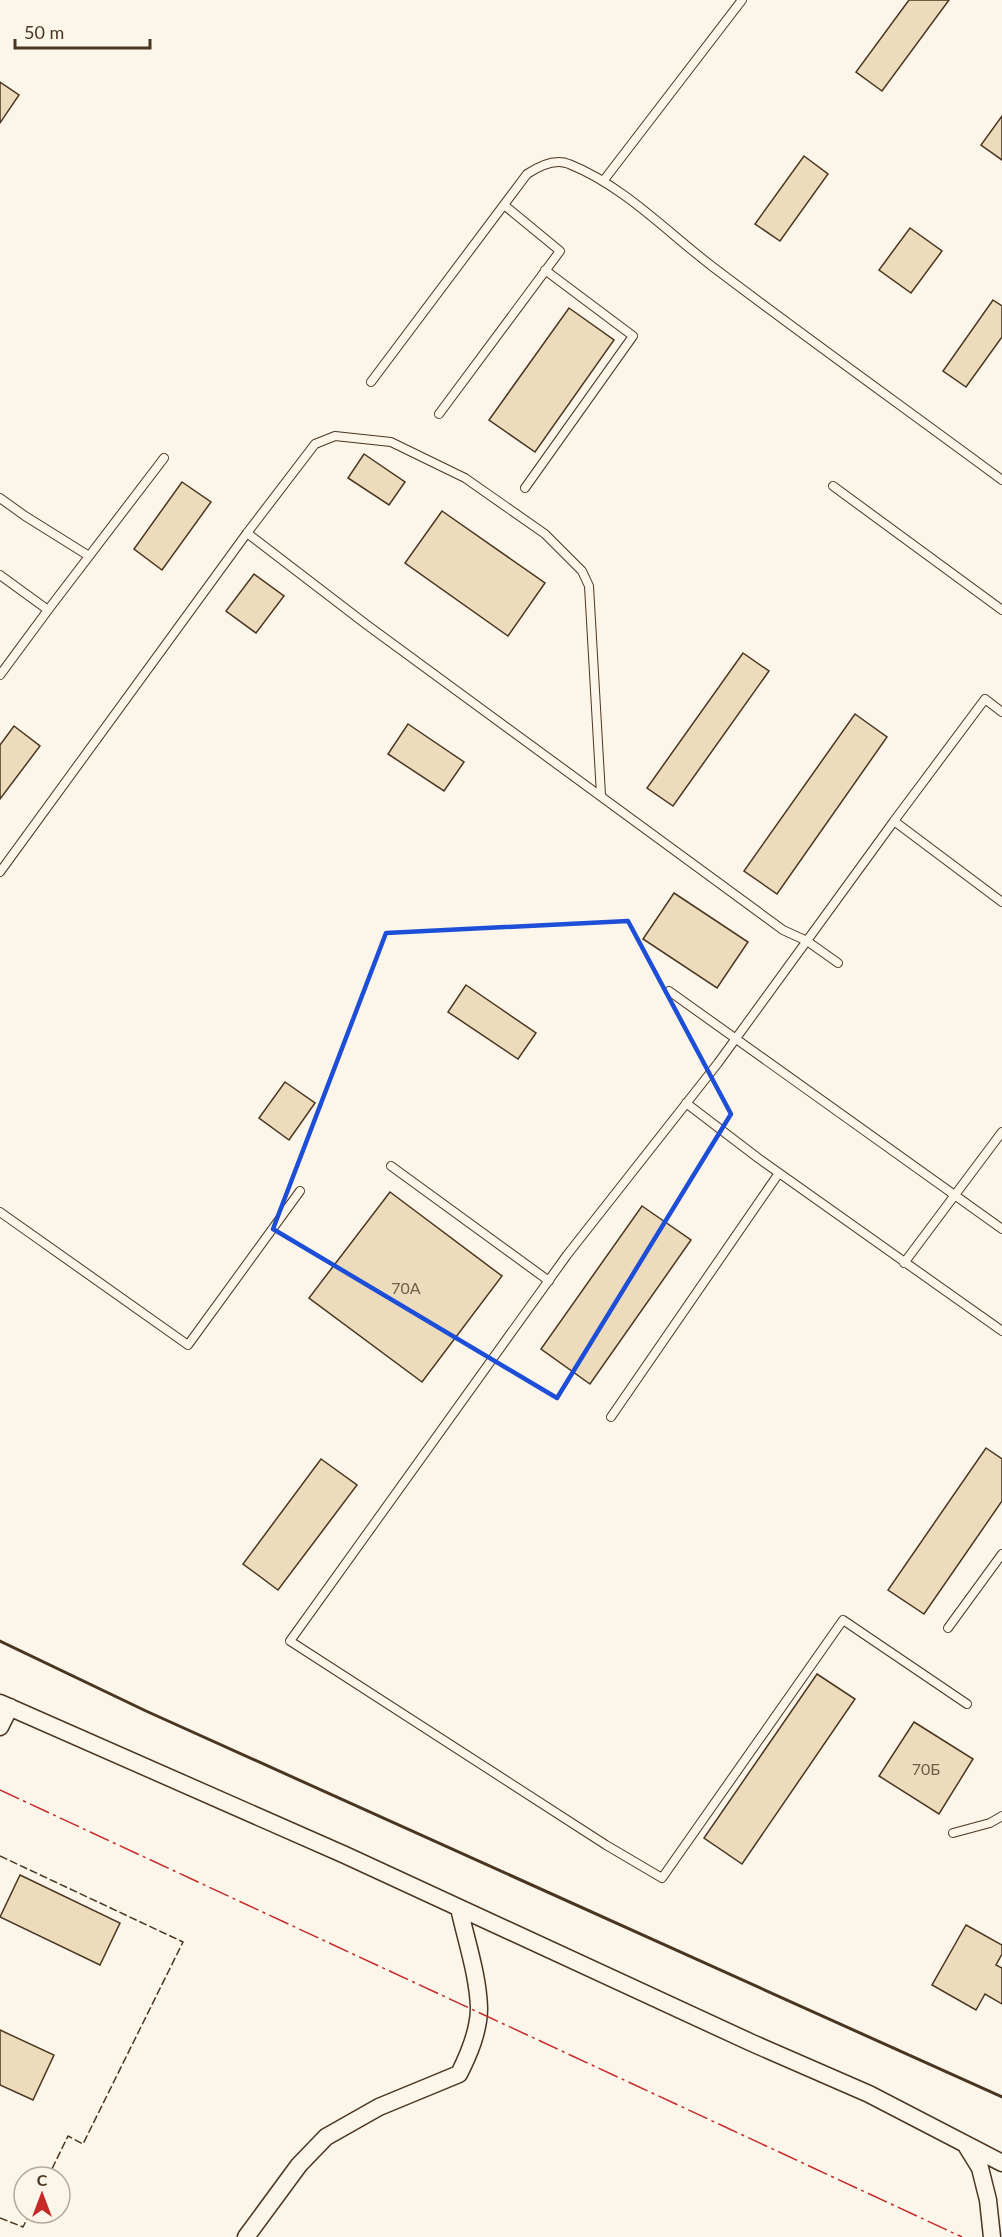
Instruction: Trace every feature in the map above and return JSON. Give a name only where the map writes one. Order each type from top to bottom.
[{"type":"street","points":[[0,1727],[5,1705],[869,2094],[1002,2163]]},
{"type":"street","points":[[246,2237],[299,2164],[326,2137],[379,2107],[459,2074],[468,2055],[477,2025],[479,2008],[459,1908]]},
{"type":"street","points":[[967,2146],[980,2168],[988,2200],[992,2237]]},
{"type":"lane","points":[[604,180],[742,0]]},
{"type":"lane","points":[[371,382],[527,174],[537,167],[552,163],[566,163],[604,180],[712,266],[1002,480]]},
{"type":"lane","points":[[439,414],[560,250],[504,205]]},
{"type":"lane","points":[[525,488],[633,336],[545,270]]},
{"type":"lane","points":[[0,872],[247,533],[315,444],[335,436],[391,442],[465,478],[545,534],[582,571],[589,586],[601,795]]},
{"type":"lane","points":[[0,675],[164,458]]},
{"type":"lane","points":[[833,486],[1002,610]]},
{"type":"lane","points":[[0,498],[90,556]]},
{"type":"lane","points":[[247,533],[376,632],[783,930],[807,941],[838,963]]},
{"type":"lane","points":[[0,575],[48,610]]},
{"type":"lane","points":[[967,1704],[843,1620],[663,1878],[606,1845],[290,1641],[549,1281],[737,1037],[985,699],[1002,712]]},
{"type":"lane","points":[[894,821],[1002,902]]},
{"type":"lane","points":[[669,991],[737,1037],[1002,1229]]},
{"type":"lane","points":[[686,1103],[779,1173],[1002,1331]]},
{"type":"lane","points":[[904,1263],[1002,1132]]},
{"type":"lane","points":[[391,1166],[549,1281]]},
{"type":"lane","points":[[611,1417],[779,1173]]},
{"type":"lane","points":[[0,1212],[188,1345],[300,1191]]},
{"type":"lane","points":[[948,1628],[1002,1554]]},
{"type":"lane","points":[[953,1833],[990,1823],[1002,1816]]},
{"type":"highlighted area","points":[[628,921],[731,1114],[557,1398],[273,1229],[386,933]]},
{"type":"building","points":[[909,0],[949,0],[882,91],[856,72]]},
{"type":"building","points":[[0,82],[19,95],[0,123]]},
{"type":"building","points":[[1002,116],[1002,160],[981,145]]},
{"type":"building","points":[[804,156],[828,174],[780,241],[755,224]]},
{"type":"building","points":[[910,228],[942,251],[911,293],[879,270]]},
{"type":"building","points":[[993,300],[1002,306],[1002,337],[966,387],[943,371]]},
{"type":"building","points":[[569,308],[614,340],[535,452],[489,420]]},
{"type":"building","points":[[364,454],[405,482],[389,505],[348,478]]},
{"type":"building","points":[[182,482],[211,502],[162,570],[134,549]]},
{"type":"building","points":[[442,511],[545,583],[508,636],[405,563]]},
{"type":"building","points":[[254,574],[284,596],[256,633],[226,611]]},
{"type":"building","points":[[743,653],[769,671],[673,806],[647,788]]},
{"type":"building","points":[[855,714],[887,737],[777,894],[744,871]]},
{"type":"building","points":[[408,724],[464,762],[444,791],[388,754]]},
{"type":"building","points":[[14,726],[40,746],[0,799],[0,745]]},
{"type":"building","points":[[674,893],[748,942],[717,988],[643,939]]},
{"type":"building","points":[[466,985],[536,1033],[518,1059],[448,1012]]},
{"type":"building","points":[[285,1082],[315,1103],[289,1140],[259,1118]]},
{"type":"building","points":[[390,1192],[502,1276],[422,1382],[309,1298]]},
{"type":"building","points":[[642,1206],[691,1240],[590,1384],[541,1349]]},
{"type":"building","points":[[986,1448],[1002,1459],[1002,1501],[924,1614],[888,1590]]},
{"type":"building","points":[[321,1459],[357,1485],[278,1590],[243,1564]]},
{"type":"building","points":[[817,1674],[855,1699],[742,1864],[704,1838]]},
{"type":"building","points":[[914,1722],[973,1759],[939,1814],[879,1776]]},
{"type":"building","points":[[20,1875],[120,1923],[100,1965],[0,1917]]},
{"type":"building","points":[[966,1925],[1002,1945],[1002,1954],[996,1965],[1002,1968],[1002,2004],[985,1994],[976,2010],[932,1985]]},
{"type":"building","points":[[0,2030],[54,2055],[33,2100],[0,2085]]},
{"type":"fence","points":[[0,1856],[183,1942],[83,2144],[68,2136],[54,2165]]},
{"type":"fence","points":[[0,2218],[12,2223]]},
{"type":"fence","points":[[18,2225],[23,2227],[24,2225]]},
{"type":"wall","points":[[0,1641],[146,1711],[1002,2097]]},
{"type":"power","points":[[0,1790],[962,2237]]}]
